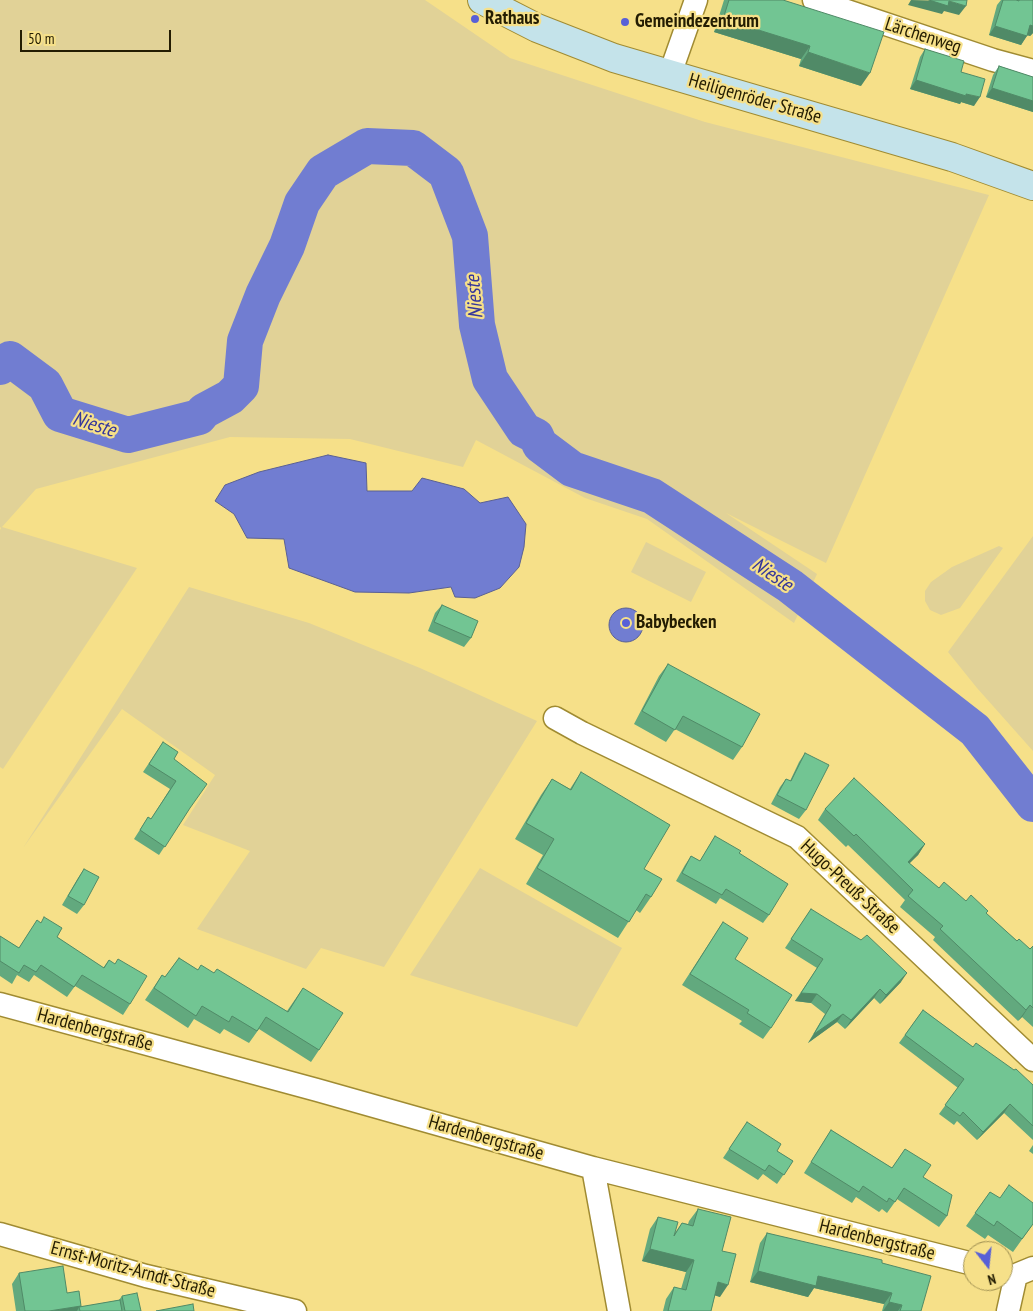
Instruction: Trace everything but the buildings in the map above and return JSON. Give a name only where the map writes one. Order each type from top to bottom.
[{"type":"street","name":"Heiligenröder Straße","points":[[482,0],[537,28],[614,58],[952,157],[1033,186]]},
{"type":"street","points":[[670,74],[696,0]]},
{"type":"street","name":"Lärchenweg","points":[[814,0],[993,60],[1033,71]]},
{"type":"street","name":"Hugo-Preuß-Straße","points":[[555,718],[797,837],[1033,1060]]},
{"type":"street","name":"Hardenbergstraße","points":[[0,1004],[326,1092],[593,1168],[963,1261]]},
{"type":"street","points":[[593,1168],[619,1311]]},
{"type":"street","name":"Ernst-Moritz-Arndt-Straße","points":[[0,1234],[146,1276],[295,1311]]},
{"type":"street","points":[[1008,1311],[1017,1272]]},
{"type":"shaded area","points":[[0,0],[425,0],[510,58],[705,122],[989,195],[826,563],[726,513],[817,574],[794,623],[647,519],[585,498],[476,440],[463,467],[350,439],[230,437],[36,489],[2,527],[137,568],[3,769],[0,767]]},
{"type":"shaded area","points":[[1033,536],[1033,751],[948,652]]},
{"type":"shaded area","points":[[646,542],[706,572],[691,602],[631,572]]},
{"type":"shaded area","points":[[999,546],[1003,548],[960,608],[941,615],[930,610],[925,601],[925,591],[931,582],[952,567]]},
{"type":"shaded area","points":[[189,587],[309,623],[420,668],[537,721],[384,967],[321,948],[306,969],[197,929],[250,851],[183,825],[215,775],[122,709],[23,848]]},
{"type":"shaded area","points":[[480,868],[622,948],[577,1027],[410,975]]},
{"type":"water","points":[[328,455],[366,463],[367,491],[412,491],[422,478],[464,489],[480,503],[508,497],[526,524],[524,547],[519,567],[500,588],[475,598],[455,597],[451,587],[409,593],[355,592],[289,568],[284,539],[247,538],[234,514],[215,501],[225,485],[259,472]]},
{"type":"water","name":"Babybecken","points":[[626,608],[638,613],[643,625],[638,637],[626,642],[614,637],[609,625],[614,613]]},
{"type":"waterway","name":"Nieste","points":[[0,367],[10,359],[45,385],[60,414],[128,435],[199,417],[204,411],[230,397],[241,386],[245,341],[263,295],[287,246],[302,203],[323,172],[367,146],[413,148],[446,173],[470,236],[477,325],[490,379],[524,430],[536,436],[540,445],[572,469],[652,496],[790,586],[975,730],[1033,804]]},
{"type":"place","name":"Rathaus","points":[[475,19]]},
{"type":"place","name":"Gemeindezentrum","points":[[625,22]]},
{"type":"place","name":"Babybecken","points":[[626,623]]}]
